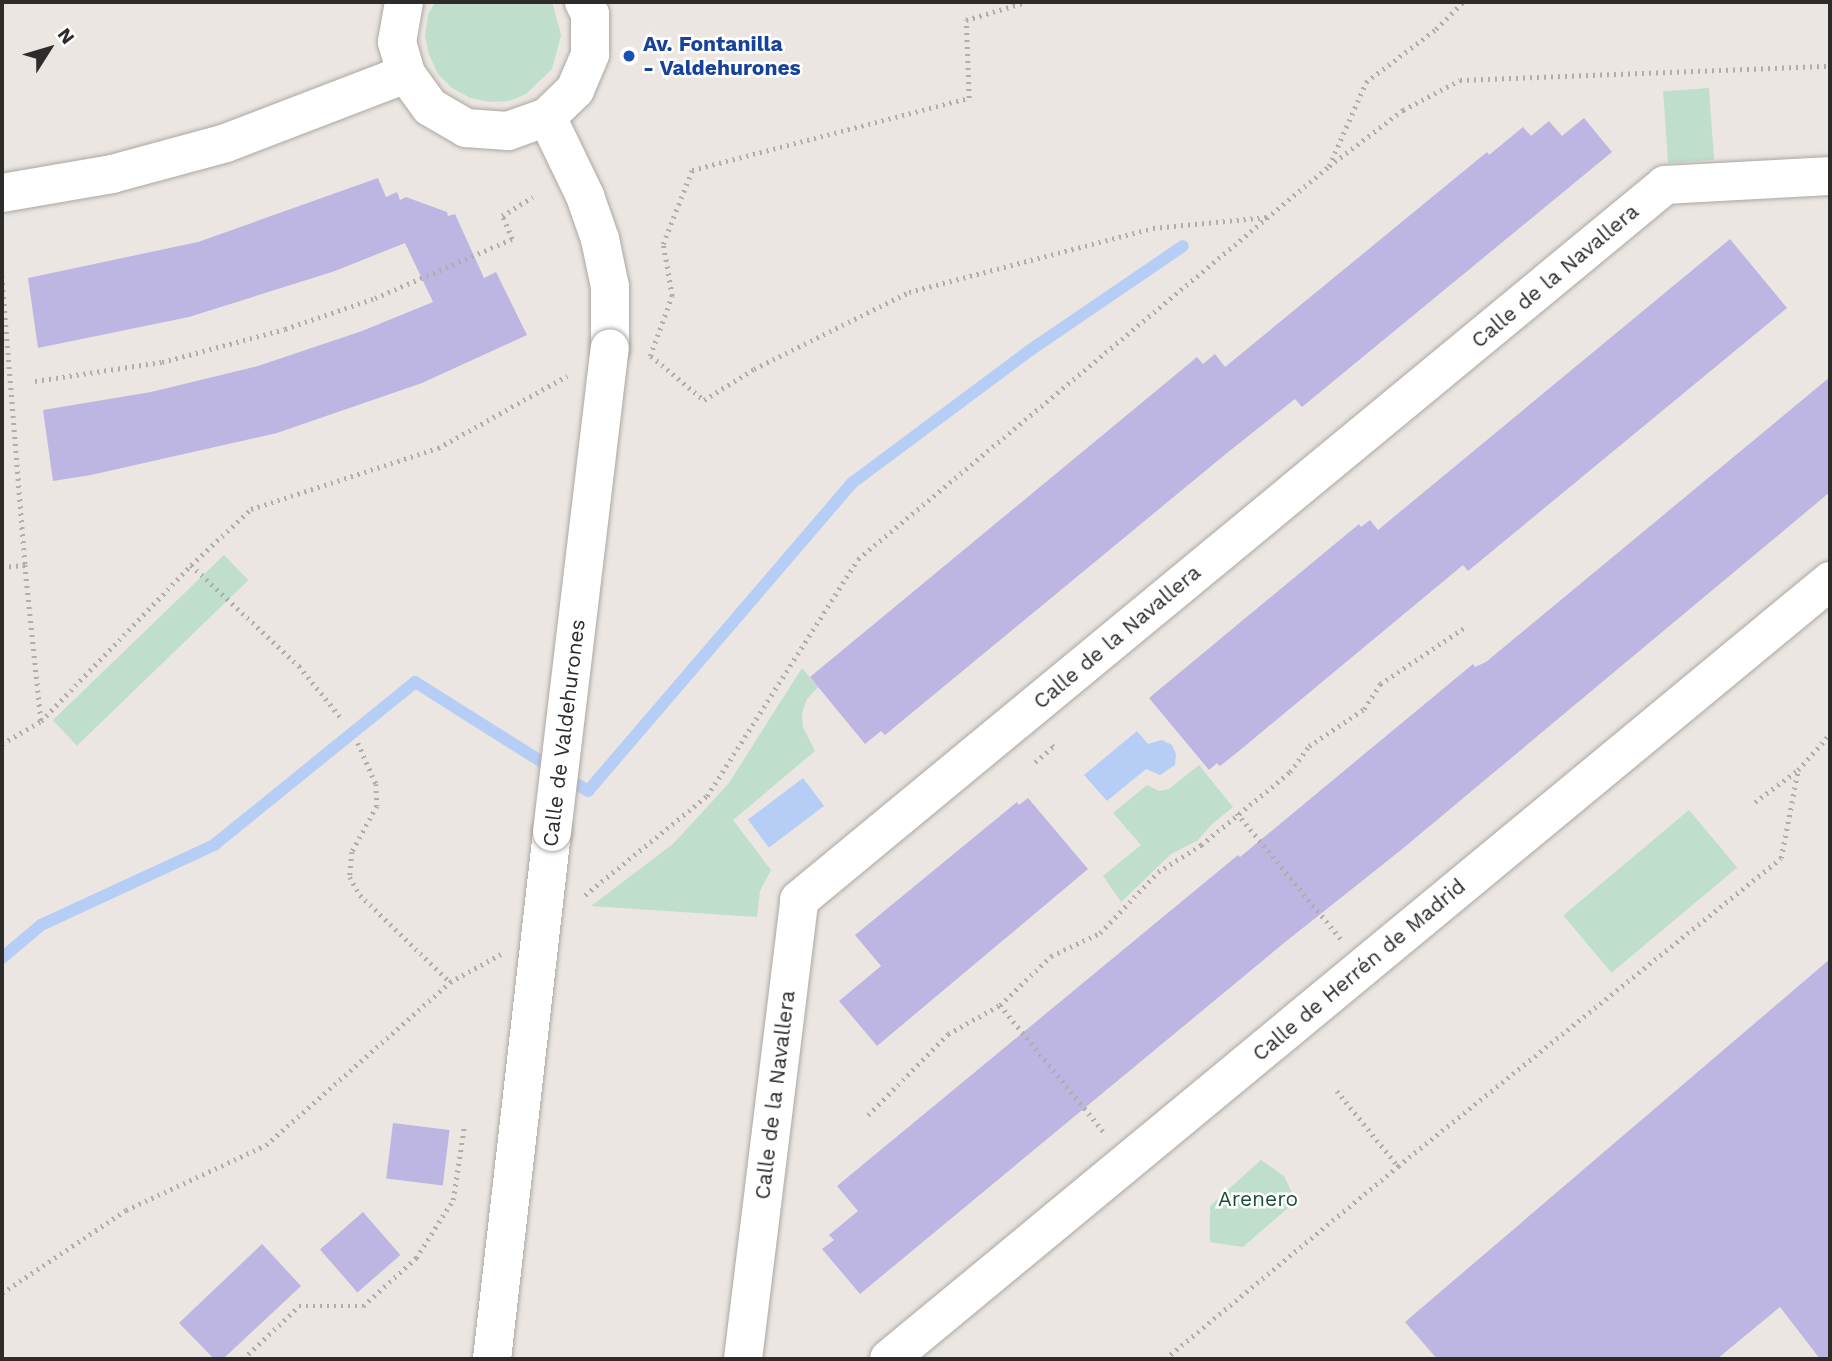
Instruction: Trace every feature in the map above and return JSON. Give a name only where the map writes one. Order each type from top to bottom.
[{"type":"street","points":[[404,2],[397,42],[406,74],[430,107],[466,128],[508,131],[547,117],[575,90],[590,54],[590,14],[584,2]]},
{"type":"street","points":[[2,193],[112,174],[226,143],[406,74]]},
{"type":"street","name":"Calle de Valdehurones","points":[[492,1359],[552,832],[624,353],[600,239],[585,196],[547,117]]},
{"type":"street","name":"Calle de la Navallera","points":[[743,1359],[799,900],[1665,185],[1830,176]]},
{"type":"street","name":"Calle de Herrén de Madrid","points":[[889,1359],[1830,581]]},
{"type":"path","points":[[993,2],[994,9]]},
{"type":"path","points":[[651,356],[672,296],[663,244],[692,170],[969,98],[966,20],[994,9],[1026,2]]},
{"type":"path","points":[[1329,166],[1366,82],[1436,29],[1463,2]]},
{"type":"path","points":[[2,1293],[126,1210],[266,1145],[450,982],[540,931],[707,796],[858,559],[1329,166],[1402,110],[1460,80],[1830,66]]},
{"type":"path","points":[[35,382],[162,362],[285,329],[375,298],[512,239],[502,216],[532,197]]},
{"type":"path","points":[[624,353],[651,356],[704,400],[754,369],[909,292],[1153,228],[1268,217]]},
{"type":"path","points":[[2,275],[25,565],[41,721]]},
{"type":"path","points":[[2,744],[41,721],[191,565],[251,509],[438,448],[564,377],[576,374]]},
{"type":"path","points":[[2,567],[25,565]]},
{"type":"path","points":[[191,565],[299,667],[342,719]]},
{"type":"path","points":[[868,1115],[948,1034],[1000,1004],[1051,956],[1100,933],[1158,872],[1201,845],[1290,772],[1310,746],[1364,709],[1380,684],[1464,628]]},
{"type":"path","points":[[1755,802],[1798,769],[1830,734]]},
{"type":"path","points":[[358,743],[376,785],[377,806],[352,852],[350,877],[360,895],[450,982]]},
{"type":"path","points":[[1165,1359],[1398,1166],[1780,858],[1798,769]]},
{"type":"path","points":[[1237,813],[1364,966]]},
{"type":"path","points":[[1000,1004],[1128,1161]]},
{"type":"path","points":[[1337,1091],[1398,1166]]},
{"type":"path","points":[[243,1359],[299,1306],[363,1306],[416,1258],[453,1200],[464,1127]]},
{"type":"green space","points":[[435,2],[552,2],[561,35],[552,69],[526,94],[509,101],[490,102],[470,98],[452,88],[438,74],[429,55],[425,36],[428,15]]},
{"type":"green space","points":[[1709,88],[1714,160],[1668,163],[1663,91]]},
{"type":"green space","points":[[224,555],[248,580],[77,746],[53,720]]},
{"type":"green space","points":[[802,668],[818,687],[807,699],[802,713],[803,727],[815,751],[733,820],[771,870],[760,891],[757,917],[591,906],[673,844],[729,783]]},
{"type":"green space","points":[[1199,765],[1233,807],[1198,840],[1171,854],[1121,902],[1103,876],[1141,845],[1113,813],[1147,785],[1159,791],[1169,789]]},
{"type":"green space","points":[[1689,810],[1737,867],[1612,973],[1563,915]]},
{"type":"green space","name":"Arenero","points":[[1261,1160],[1284,1176],[1296,1201],[1243,1247],[1210,1242],[1210,1206]]},
{"type":"water","points":[[1137,731],[1148,744],[1162,740],[1172,745],[1176,754],[1175,765],[1160,775],[1146,769],[1107,801],[1084,775]]},
{"type":"water","points":[[803,778],[824,806],[769,847],[748,820]]},
{"type":"building","points":[[1584,118],[1612,152],[1302,407],[1295,399],[1227,453],[885,735],[881,731],[865,744],[810,677],[1197,357],[1203,364],[1215,354],[1225,367],[1487,152],[1489,155],[1523,127],[1531,136],[1549,121],[1562,136]]},
{"type":"building","points":[[378,178],[386,197],[397,192],[400,200],[406,197],[447,212],[448,216],[455,214],[484,278],[496,272],[527,335],[422,383],[277,433],[53,481],[43,410],[151,392],[258,366],[362,331],[433,302],[405,243],[335,271],[189,317],[38,348],[28,278],[198,242]]},
{"type":"building","points":[[1730,239],[1787,308],[1468,571],[1463,565],[1239,751],[1220,766],[1217,763],[1209,770],[1149,698],[1359,524],[1361,527],[1370,520],[1378,530]]},
{"type":"building","points":[[1830,377],[1830,492],[1401,850],[1284,943],[860,1294],[822,1249],[834,1240],[829,1235],[858,1211],[837,1186],[1473,664],[1475,667],[1486,662]]},
{"type":"building","points":[[1028,798],[1088,869],[877,1046],[839,1001],[881,966],[855,935],[1017,802],[1019,805]]},
{"type":"building","points":[[1830,959],[1830,1359],[1820,1359],[1780,1307],[1717,1359],[1437,1359],[1405,1322]]},
{"type":"building","points":[[393,1123],[450,1130],[443,1186],[386,1179]]},
{"type":"building","points":[[363,1212],[400,1255],[357,1292],[320,1249]]},
{"type":"building","points":[[262,1244],[301,1286],[223,1359],[214,1359],[179,1323]]},
{"type":"waterway","points":[[2,958],[41,925],[214,845],[415,682],[588,791],[852,483],[1029,351],[1183,246]]},
{"type":"place","name":"Av. Fontanilla - Valdehurones","points":[[629,56]]}]
